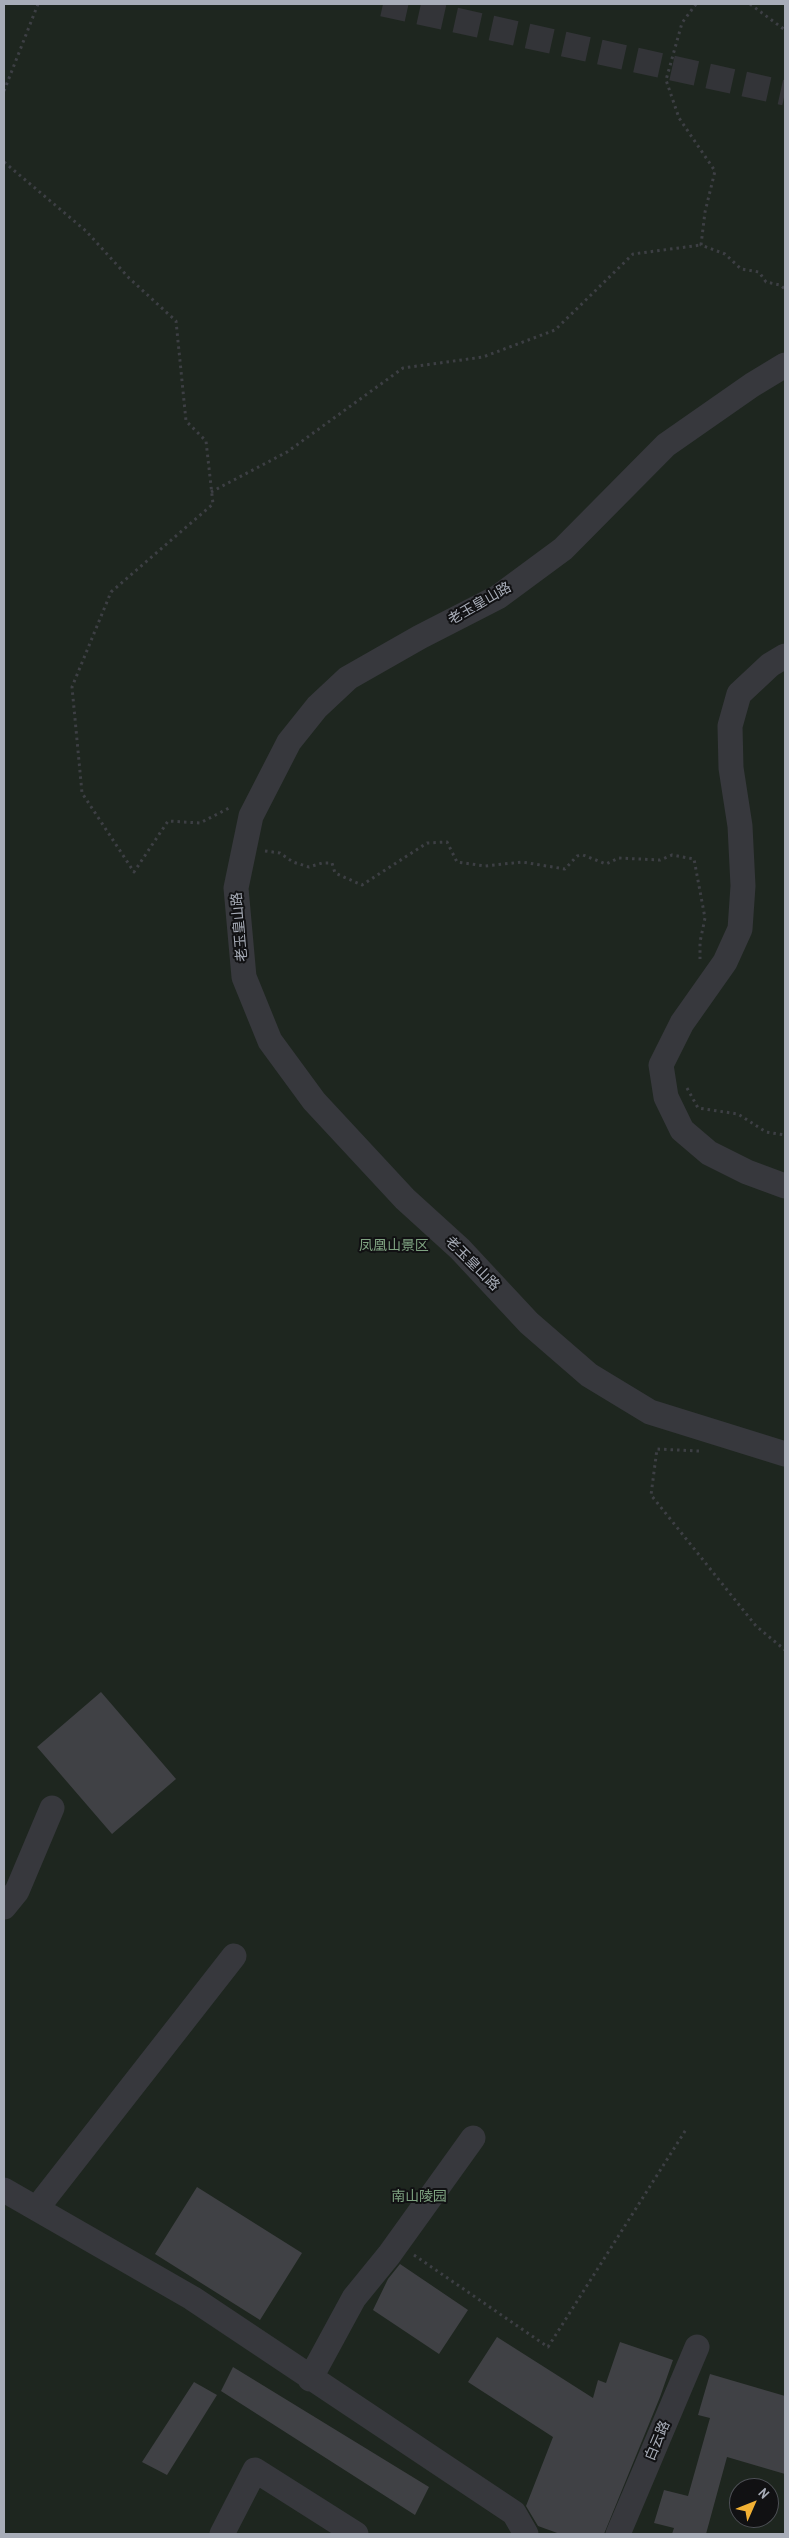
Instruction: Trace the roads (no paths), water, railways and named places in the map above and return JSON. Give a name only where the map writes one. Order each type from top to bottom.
[{"type":"street","name":"老玉皇山路","points":[[785,365],[752,384],[666,445],[563,549],[498,597],[420,637],[348,678],[317,707],[289,742],[251,816],[236,888],[244,977],[270,1041],[314,1101],[426,1220],[460,1250],[530,1323],[589,1375],[650,1412],[785,1454]]},
{"type":"street","points":[[785,656],[770,665],[739,694],[730,726],[731,768],[740,826],[742,860],[743,886],[740,929],[725,962],[682,1023],[661,1065],[666,1097],[682,1130],[709,1153],[747,1172],[785,1186]]},
{"type":"street","points":[[4,1907],[17,1891],[52,1808]]},
{"type":"street","points":[[37,2208],[234,1956]]},
{"type":"street","points":[[310,2379],[354,2298],[397,2244],[473,2138]]},
{"type":"street","points":[[4,2190],[192,2298],[310,2379],[514,2513],[526,2534]]},
{"type":"street","name":"白云路","points":[[618,2534],[698,2347]]},
{"type":"street","points":[[222,2534],[255,2470],[356,2534]]},
{"type":"tunnel","points":[[383,4],[785,93]]},
{"type":"park label","name":"凤凰山景区","points":[[394,1246]]},
{"type":"park label","name":"南山陵园","points":[[419,2197]]}]
